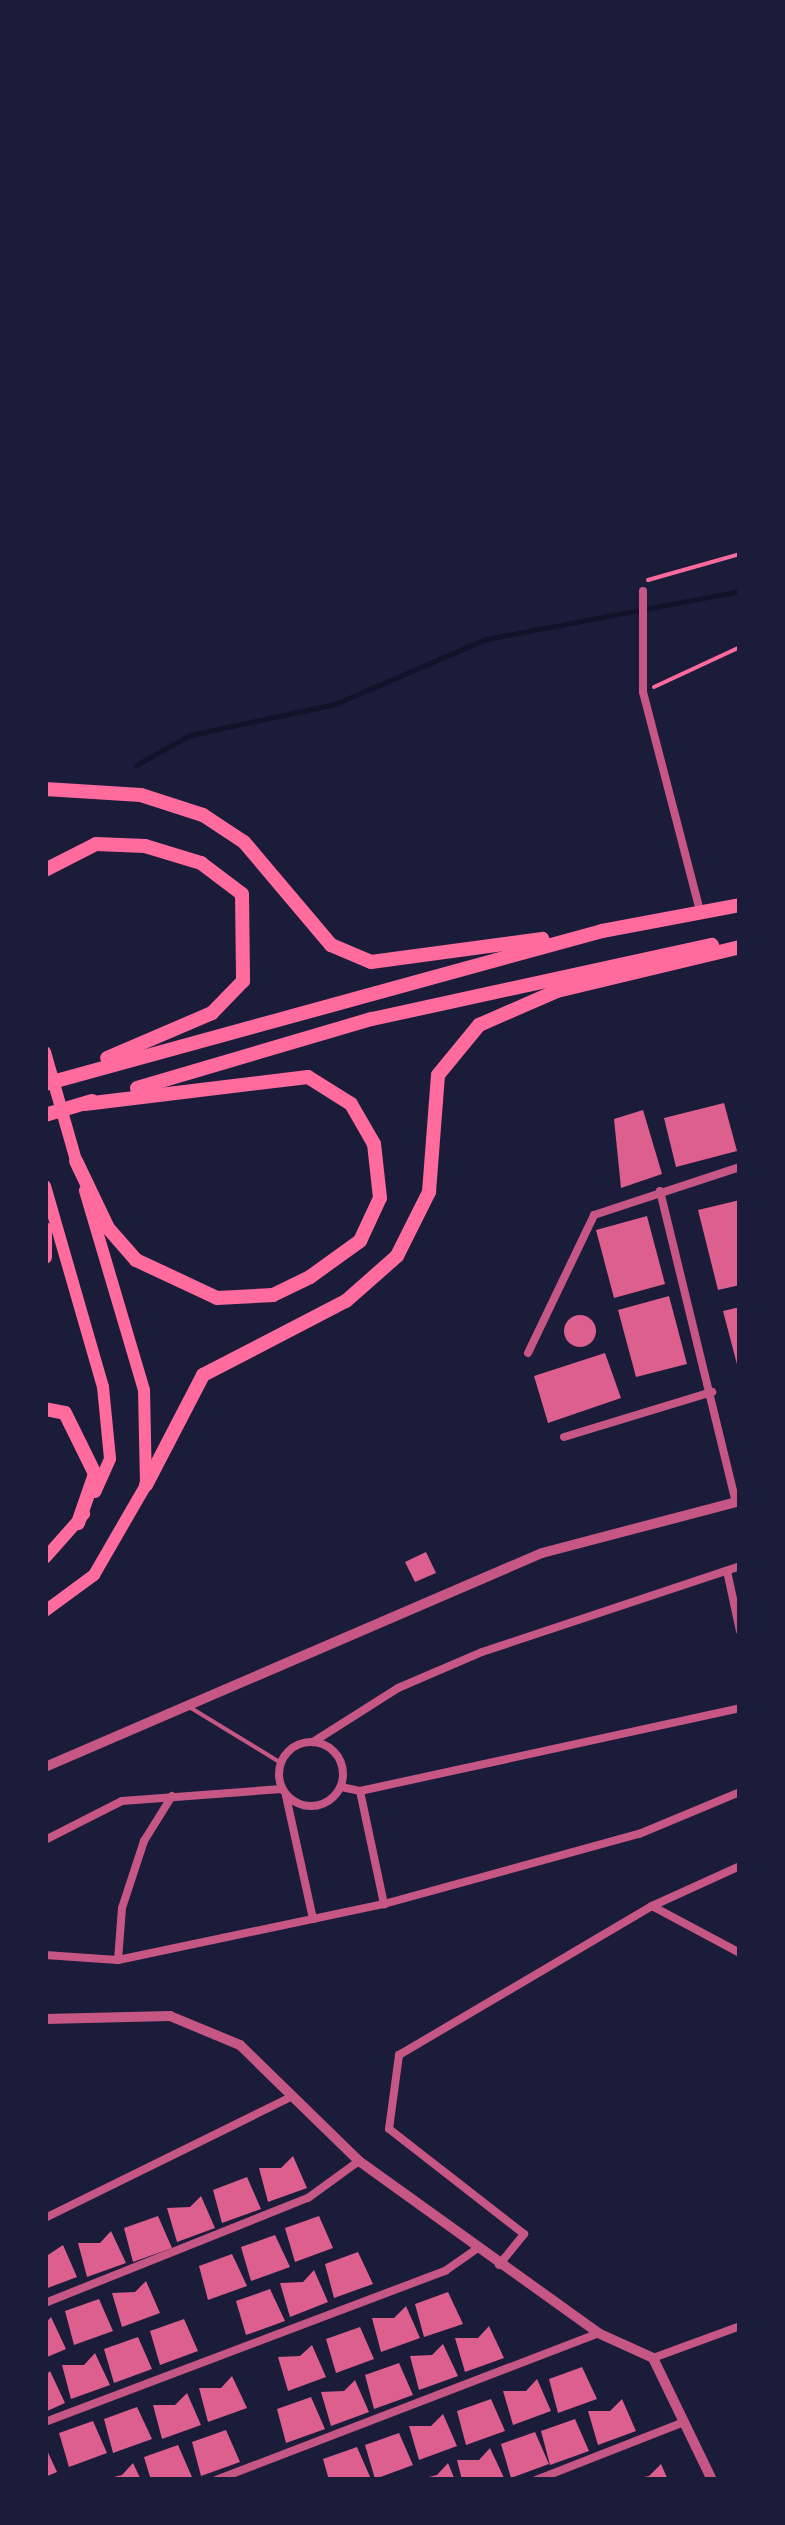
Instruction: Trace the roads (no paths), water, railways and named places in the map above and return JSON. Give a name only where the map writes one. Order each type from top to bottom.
[{"type":"highway","points":[[45,789],[107,790],[203,814],[244,842],[330,944],[370,962],[602,932]]},
{"type":"highway","points":[[45,870],[96,844],[201,863],[242,894],[250,941],[244,981],[212,1013],[45,1084]]},
{"type":"highway","points":[[45,1084],[602,932],[740,905]]},
{"type":"highway","points":[[45,1115],[372,1018],[740,943]]},
{"type":"highway","points":[[146,1485],[203,1375],[346,1301],[396,1256],[429,1192],[438,1075],[479,1025],[557,992],[740,943]]},
{"type":"highway","points":[[76,1161],[108,1228],[136,1260],[217,1298],[273,1296],[310,1277],[360,1241],[380,1198],[374,1144],[351,1104],[308,1078],[84,1104]]},
{"type":"highway","points":[[45,1228],[45,1258]]},
{"type":"highway","points":[[45,1409],[65,1413],[95,1474],[78,1523]]},
{"type":"main road","points":[[45,1052],[144,1390],[146,1485],[94,1575],[45,1611]]},
{"type":"main road","points":[[45,1186],[103,1387],[110,1459],[78,1523],[45,1558]]},
{"type":"street","points":[[643,591],[639,668],[643,692],[700,912]]},
{"type":"street","points":[[528,1353],[594,1215],[740,1167]]},
{"type":"street","points":[[45,1767],[191,1708],[542,1553],[738,1501],[660,1191]]},
{"type":"street","points":[[564,1437],[712,1392]]},
{"type":"street","points":[[312,1919],[280,1764],[398,1688],[482,1652],[740,1566]]},
{"type":"street","points":[[727,1571],[740,1631]]},
{"type":"street","points":[[341,1787],[360,1791],[740,1708]]},
{"type":"street","points":[[313,1742],[339,1757],[341,1787]]},
{"type":"street","points":[[45,1840],[105,1805],[172,1796],[284,1792],[320,1806],[341,1787]]},
{"type":"street","points":[[360,1791],[384,1904]]},
{"type":"street","points":[[45,1954],[118,1960],[384,1904],[639,1834],[740,1792]]},
{"type":"street","points":[[118,1960],[122,1908],[144,1841],[172,1796]]},
{"type":"street","points":[[499,2266],[524,2234],[388,2130],[399,2055],[652,1906],[740,1866]]},
{"type":"street","points":[[652,1906],[740,1953]]},
{"type":"street","points":[[45,2019],[170,2016],[240,2045],[359,2161],[499,2266],[598,2333],[653,2358],[712,2480]]},
{"type":"street","points":[[45,2218],[291,2097]]},
{"type":"street","points":[[45,2303],[308,2198],[359,2161]]},
{"type":"street","points":[[45,2422],[396,2290],[476,2249]]},
{"type":"street","points":[[653,2358],[740,2326]]},
{"type":"street","points":[[216,2480],[598,2333]]},
{"type":"street","points":[[536,2480],[684,2422]]},
{"type":"lane","points":[[191,1708],[280,1764]]},
{"type":"waterway","points":[[136,765],[190,735],[335,704],[486,639],[740,591]]}]
